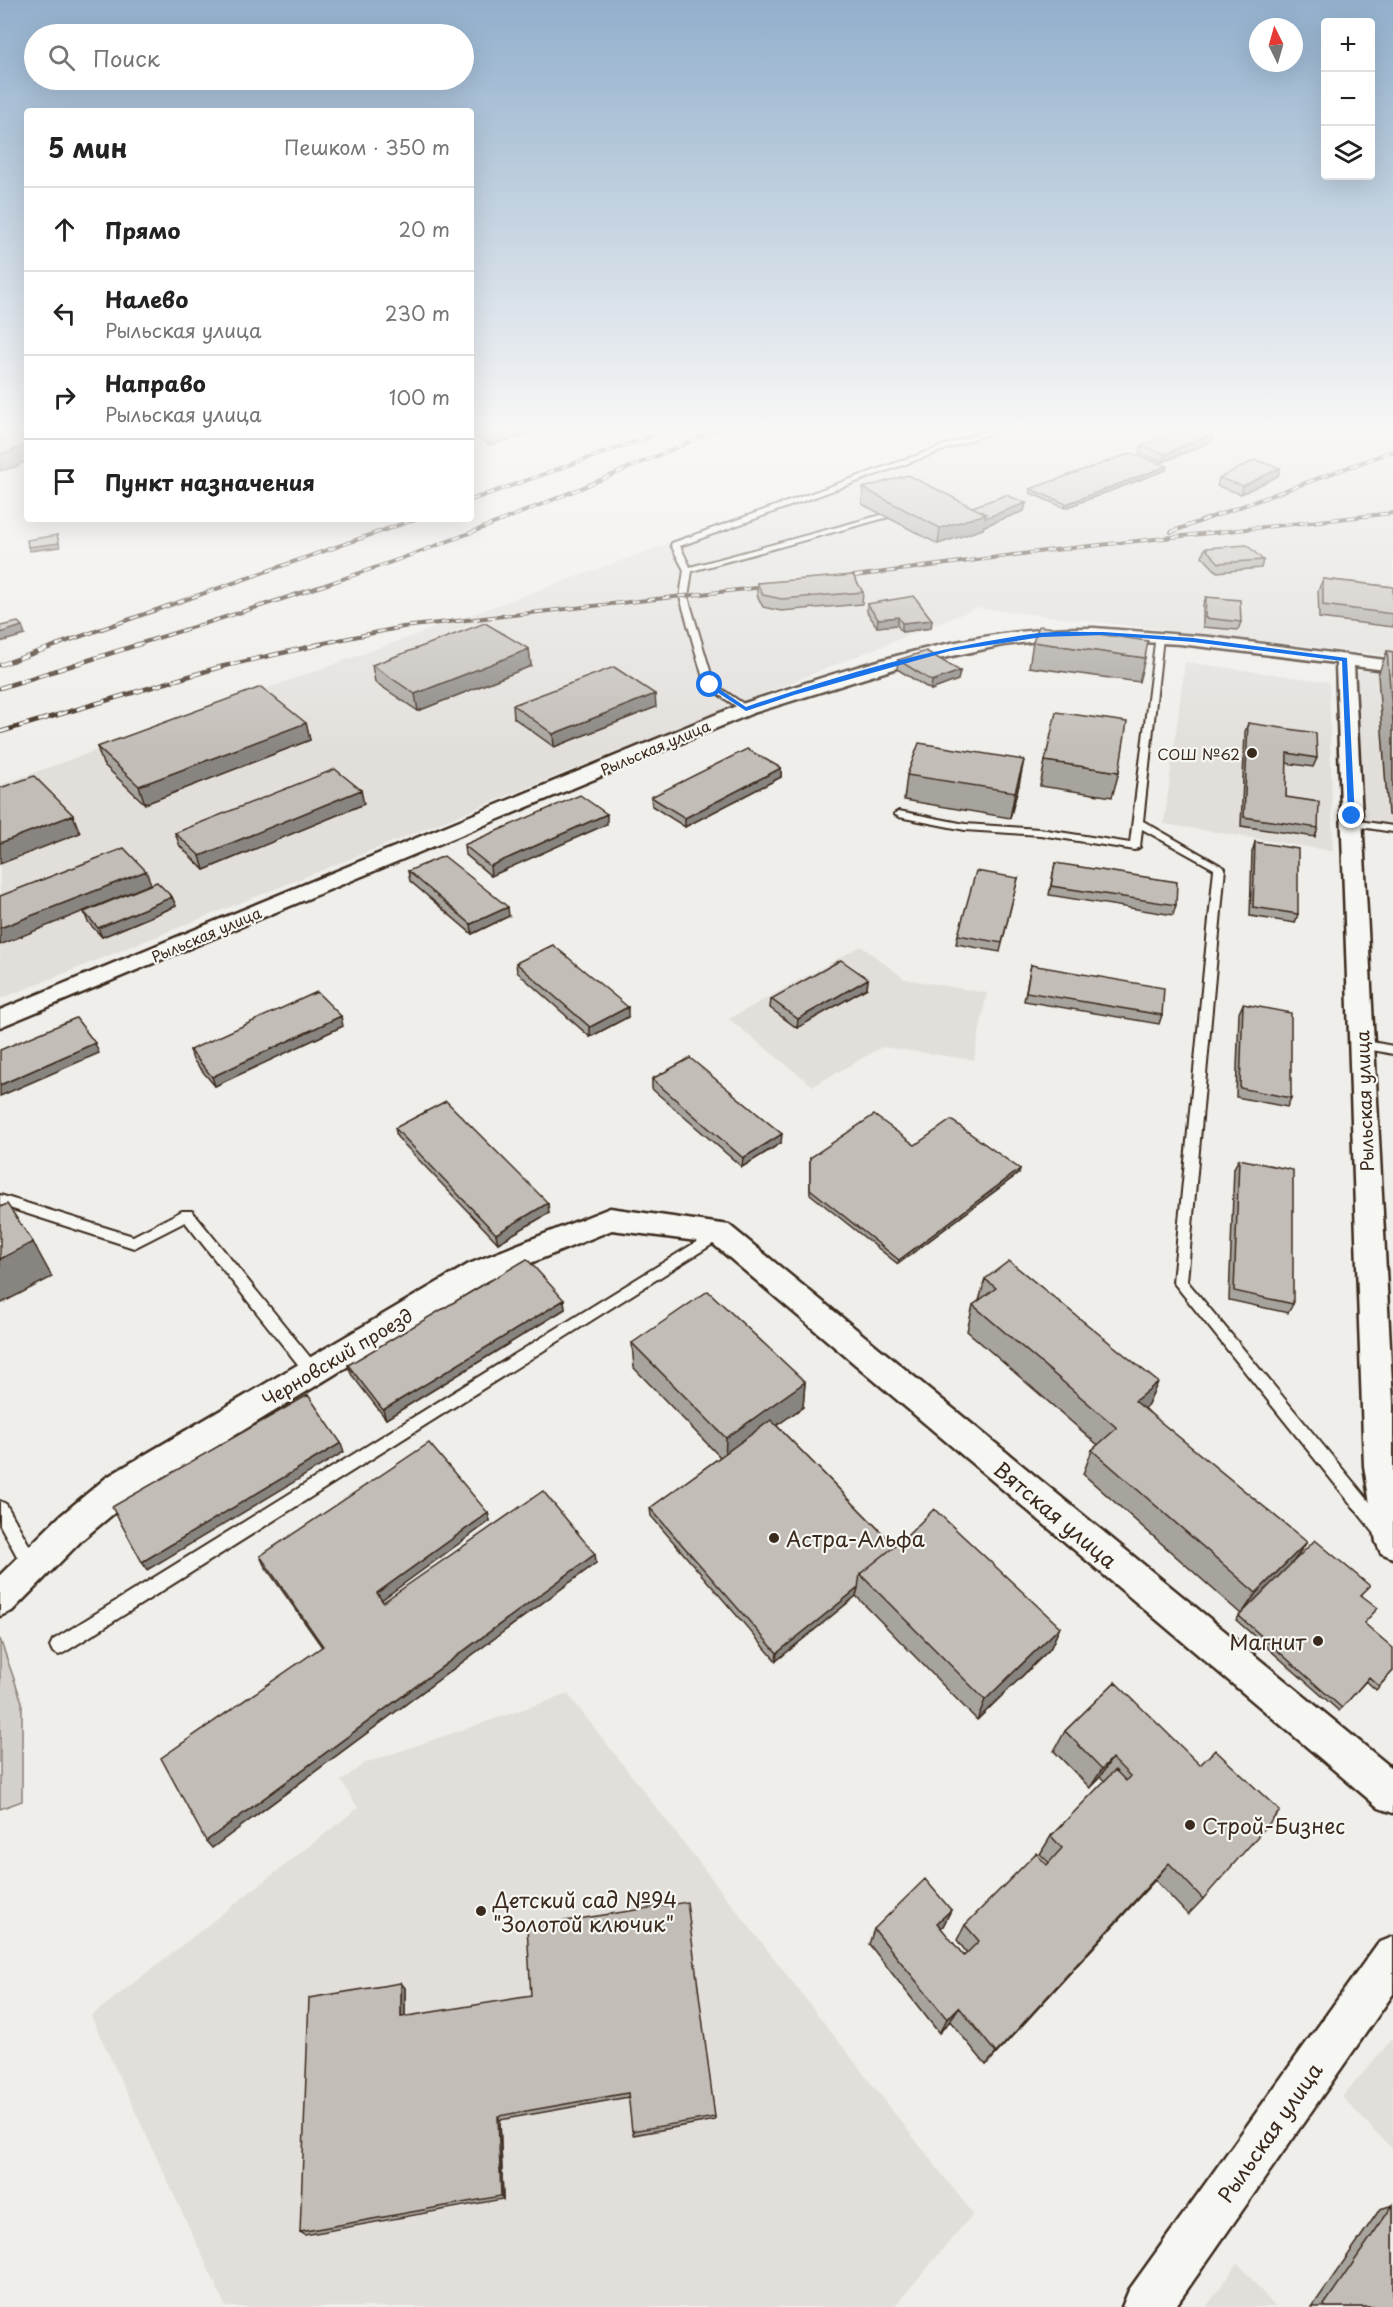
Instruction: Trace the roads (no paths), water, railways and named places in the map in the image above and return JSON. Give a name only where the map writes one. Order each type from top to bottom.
[{"type":"street","name":"Рыльская улица","points":[[0,1019],[746,709],[792,693],[949,649],[1042,635],[1103,633],[1159,637],[1393,666]]},
{"type":"street","name":"Рыльская улица","points":[[1345,659],[1380,1466],[1393,1543]]},
{"type":"street","name":"Черновский проезд","points":[[0,1599],[31,1565],[119,1488],[479,1272],[610,1219],[719,1233]]},
{"type":"street","name":"Вятская улица","points":[[719,1233],[1393,1794]]},
{"type":"street","name":"Рыльская улица","points":[[1146,2307],[1393,1958]]},
{"type":"lane","points":[[693,539],[675,545],[688,570],[684,597],[710,685],[746,709]]},
{"type":"lane","points":[[688,570],[803,539]]},
{"type":"lane","points":[[899,814],[965,827],[1040,832],[1135,847],[1159,637]]},
{"type":"lane","points":[[1138,822],[1220,868],[1180,1282],[1393,1543]]},
{"type":"lane","points":[[1352,823],[1393,829]]},
{"type":"lane","points":[[1361,1044],[1393,1050]]},
{"type":"lane","points":[[0,1200],[134,1242],[187,1215],[313,1372]]},
{"type":"lane","points":[[59,1646],[719,1233]]},
{"type":"lane","points":[[0,1509],[31,1565]]},
{"type":"railway","points":[[56,645],[360,539]]},
{"type":"railway","points":[[135,645],[302,592],[453,539]]},
{"type":"railway","points":[[839,578],[1158,539]]},
{"type":"railway","points":[[314,645],[403,627],[773,586]]},
{"type":"railway","points":[[0,665],[60,644]]},
{"type":"railway","points":[[0,688],[140,644]]},
{"type":"railway","points":[[0,732],[220,667],[322,644]]},
{"type":"place","name":"СОШ №62","points":[[1252,753]]},
{"type":"place","name":"Астра-Альфа","points":[[774,1538]]},
{"type":"place","name":"Магнит","points":[[1318,1641]]},
{"type":"place","name":"Строй-Бизнес","points":[[1190,1825]]},
{"type":"place","name":"Детский сад №94 \"Золотой ключик\"","points":[[481,1911]]}]
